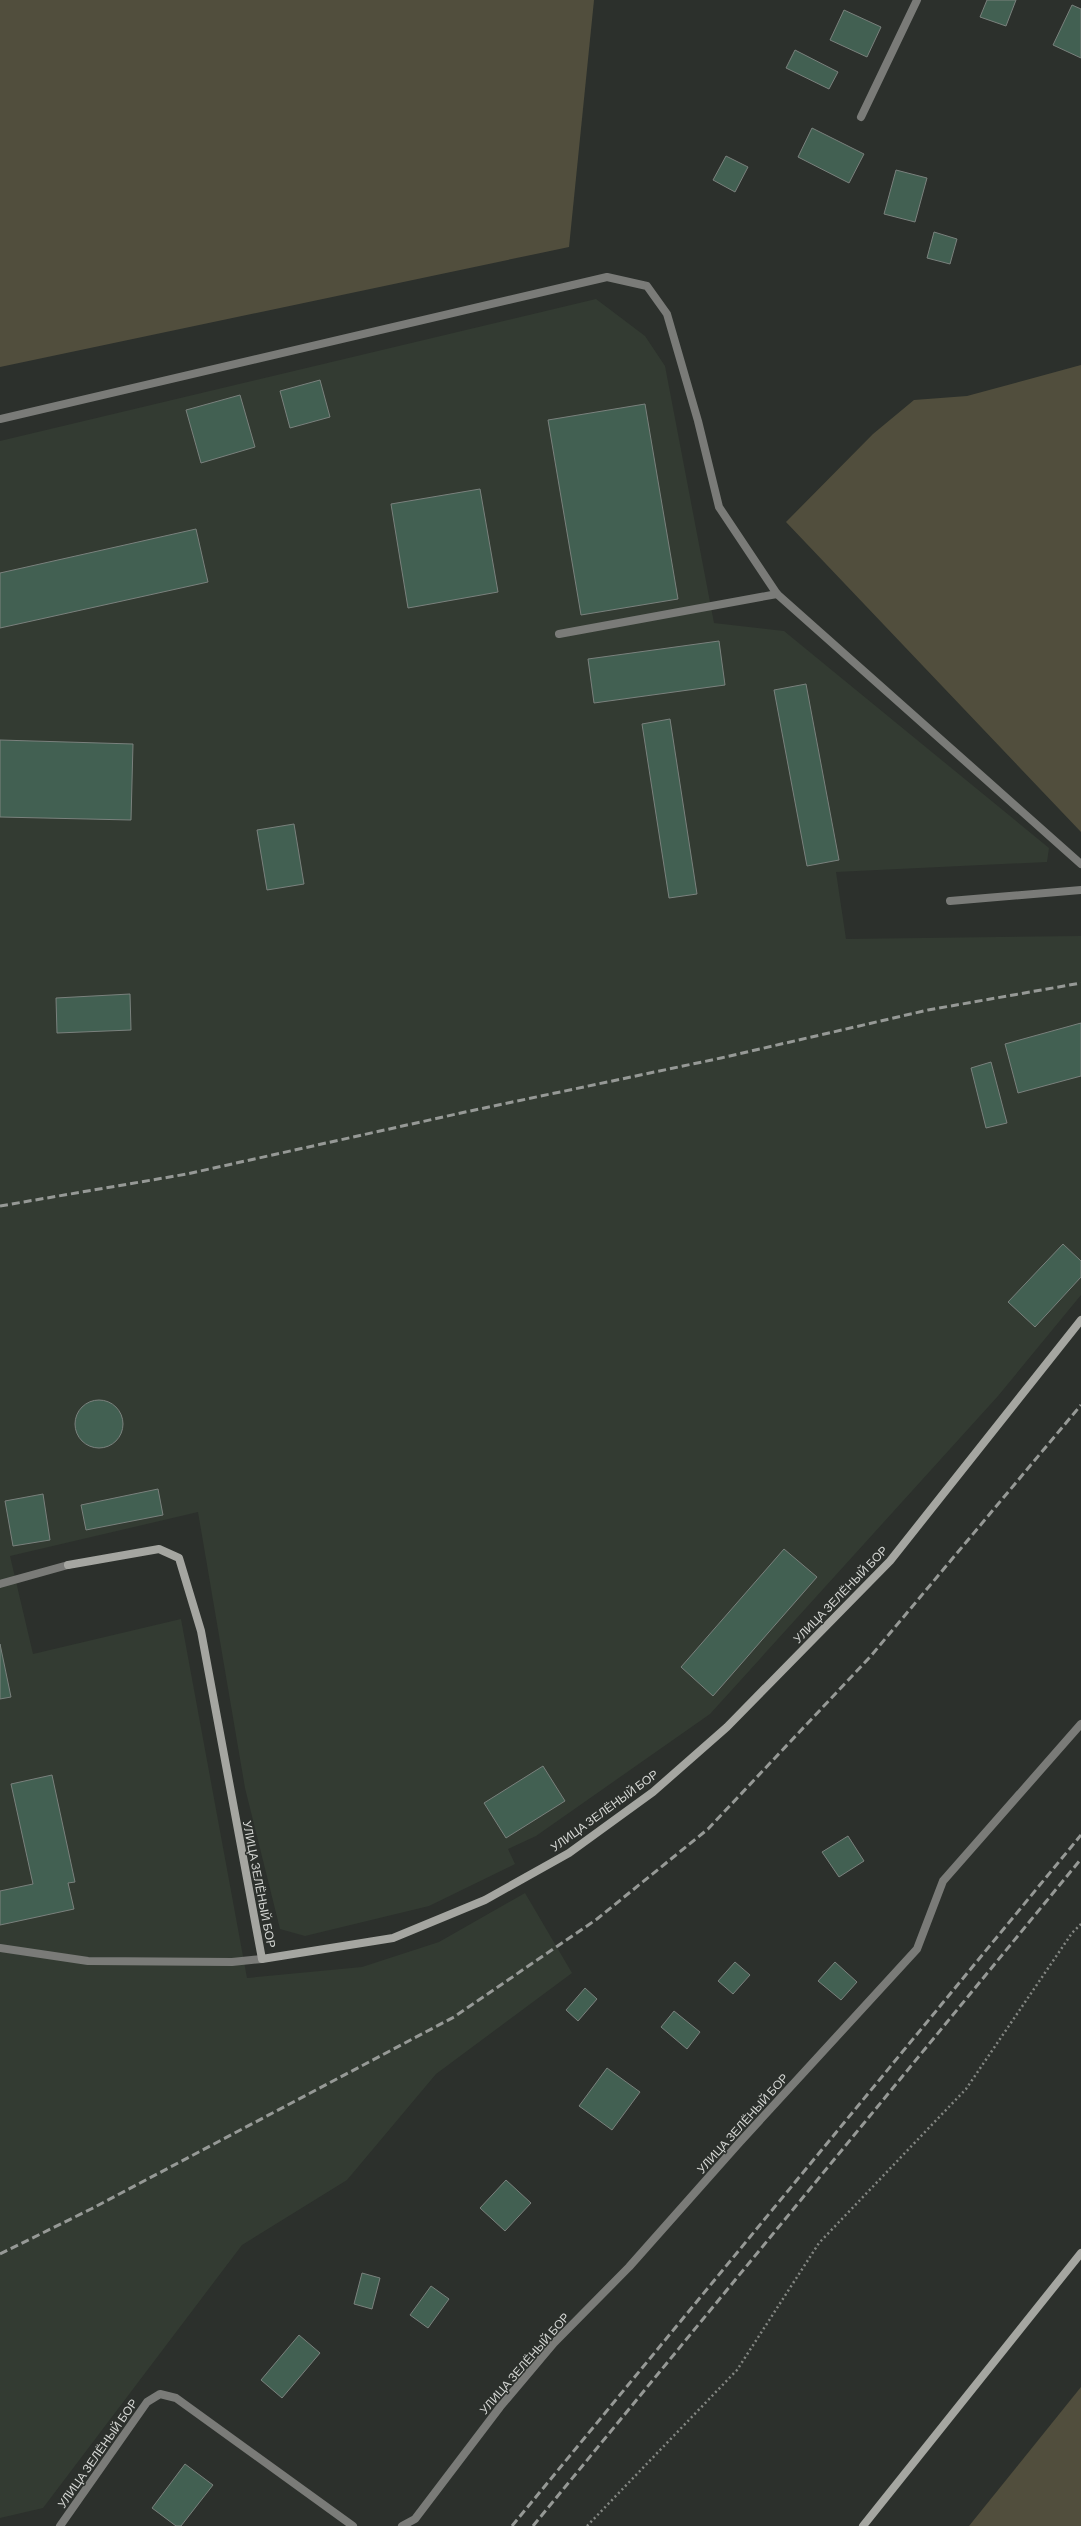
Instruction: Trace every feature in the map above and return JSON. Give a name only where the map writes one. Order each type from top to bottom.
[{"type":"street","points":[[861,117],[917,0]]},
{"type":"street","points":[[0,419],[607,277],[647,286],[667,314],[698,421],[719,507],[777,594],[1081,864]]},
{"type":"street","points":[[559,634],[777,594]]},
{"type":"street","points":[[950,901],[1081,890]]},
{"type":"street","name":"УЛИЦА ЗЕЛЁНЫЙ БОР","points":[[0,1584],[68,1564],[159,1549],[179,1558],[202,1631],[262,1959],[393,1938],[485,1900],[569,1853],[653,1792],[727,1727],[890,1561],[1081,1320]]},
{"type":"street","name":"УЛИЦА ЗЕЛЁНЫЙ БОР","points":[[402,2526],[415,2519],[500,2407],[554,2344],[629,2267],[739,2143],[917,1949],[943,1881],[1081,1724]]},
{"type":"street","points":[[0,1948],[88,1961],[232,1962],[262,1959]]},
{"type":"street","points":[[863,2526],[1081,2253]]},
{"type":"street","name":"УЛИЦА ЗЕЛЁНЫЙ БОР","points":[[60,2526],[147,2402],[160,2394],[176,2398],[353,2526]]},
{"type":"path","points":[[587,2526],[737,2370],[819,2243],[966,2089],[1072,1933],[1081,1924]]},
{"type":"shaded area","points":[[0,0],[594,0],[569,247],[0,367]]},
{"type":"shaded area","points":[[596,299],[645,336],[665,366],[714,623],[784,631],[1049,848],[1047,862],[836,872],[846,939],[1081,936],[1081,1295],[998,1396],[710,1714],[536,1836],[508,1849],[515,1864],[429,1906],[305,1936],[280,1929],[245,1788],[198,1512],[10,1556],[33,1654],[181,1619],[247,1978],[362,1967],[439,1942],[525,1893],[572,1973],[436,2074],[347,2180],[242,2245],[43,2508],[0,2518],[0,441]]},
{"type":"shaded area","points":[[1081,365],[1081,832],[786,522],[873,434],[914,400],[967,396]]},
{"type":"shaded area","points":[[1081,2387],[1081,2526],[969,2526]]},
{"type":"building","points":[[987,0],[1016,0],[1006,26],[980,17]]},
{"type":"building","points":[[1072,5],[1081,9],[1081,58],[1053,45]]},
{"type":"building","points":[[844,10],[881,27],[867,57],[830,40]]},
{"type":"building","points":[[795,50],[838,72],[829,89],[786,68]]},
{"type":"building","points":[[812,128],[864,154],[849,183],[798,157]]},
{"type":"building","points":[[726,156],[748,167],[735,192],[713,180]]},
{"type":"building","points":[[896,170],[927,178],[915,222],[884,214]]},
{"type":"building","points":[[934,232],[957,239],[950,264],[927,258]]},
{"type":"building","points":[[320,380],[330,417],[290,428],[280,391]]},
{"type":"building","points":[[240,395],[255,447],[201,463],[186,410]]},
{"type":"building","points":[[645,404],[678,599],[581,615],[548,420]]},
{"type":"building","points":[[480,489],[498,592],[408,608],[391,504]]},
{"type":"building","points":[[196,529],[208,582],[0,628],[0,573]]},
{"type":"building","points":[[719,641],[725,685],[594,703],[588,659]]},
{"type":"building","points":[[806,684],[839,860],[807,866],[774,690]]},
{"type":"building","points":[[670,719],[697,894],[669,898],[642,724]]},
{"type":"building","points":[[0,740],[133,744],[131,820],[0,817]]},
{"type":"building","points":[[294,824],[304,884],[267,890],[257,830]]},
{"type":"building","points":[[130,994],[131,1030],[57,1033],[56,998]]},
{"type":"building","points":[[1081,1023],[1081,1076],[1018,1093],[1005,1044]]},
{"type":"building","points":[[991,1062],[1007,1123],[986,1128],[971,1068]]},
{"type":"building","points":[[1063,1244],[1081,1261],[1081,1277],[1035,1327],[1008,1302]]},
{"type":"building","points":[[99,1400],[108,1402],[116,1407],[121,1415],[123,1424],[121,1433],[116,1441],[108,1446],[99,1448],[90,1446],[82,1441],[77,1433],[75,1424],[77,1415],[82,1407],[90,1402]]},
{"type":"building","points":[[158,1489],[163,1515],[86,1530],[81,1505]]},
{"type":"building","points":[[43,1494],[50,1540],[13,1546],[5,1501]]},
{"type":"building","points":[[784,1549],[817,1577],[713,1696],[681,1667]]},
{"type":"building","points":[[0,1644],[11,1697],[0,1699]]},
{"type":"building","points":[[543,1766],[565,1801],[506,1838],[484,1803]]},
{"type":"building","points":[[52,1775],[75,1882],[68,1883],[74,1909],[0,1925],[0,1891],[33,1884],[11,1784]]},
{"type":"building","points":[[848,1836],[864,1861],[839,1877],[822,1852]]},
{"type":"building","points":[[735,1962],[750,1975],[733,1994],[718,1981]]},
{"type":"building","points":[[835,1962],[857,1982],[841,2000],[818,1981]]},
{"type":"building","points":[[585,1988],[597,1999],[578,2021],[566,2010]]},
{"type":"building","points":[[674,2011],[700,2032],[687,2049],[661,2027]]},
{"type":"building","points":[[607,2068],[640,2092],[612,2130],[579,2106]]},
{"type":"building","points":[[506,2180],[531,2203],[505,2231],[480,2208]]},
{"type":"building","points":[[362,2273],[380,2278],[372,2309],[354,2304]]},
{"type":"building","points":[[431,2286],[449,2299],[428,2328],[410,2315]]},
{"type":"building","points":[[299,2335],[320,2353],[282,2398],[261,2380]]},
{"type":"building","points":[[185,2464],[213,2485],[181,2526],[176,2526],[152,2508]]},
{"type":"railway","points":[[0,1206],[187,1174],[470,1111],[721,1058],[928,1010],[1081,983]]},
{"type":"railway","points":[[0,2254],[91,2209],[454,2017],[597,1919],[708,1829],[870,1657],[1081,1405]]},
{"type":"railway","points":[[512,2526],[1081,1835]]},
{"type":"railway","points":[[533,2526],[1081,1859]]}]
